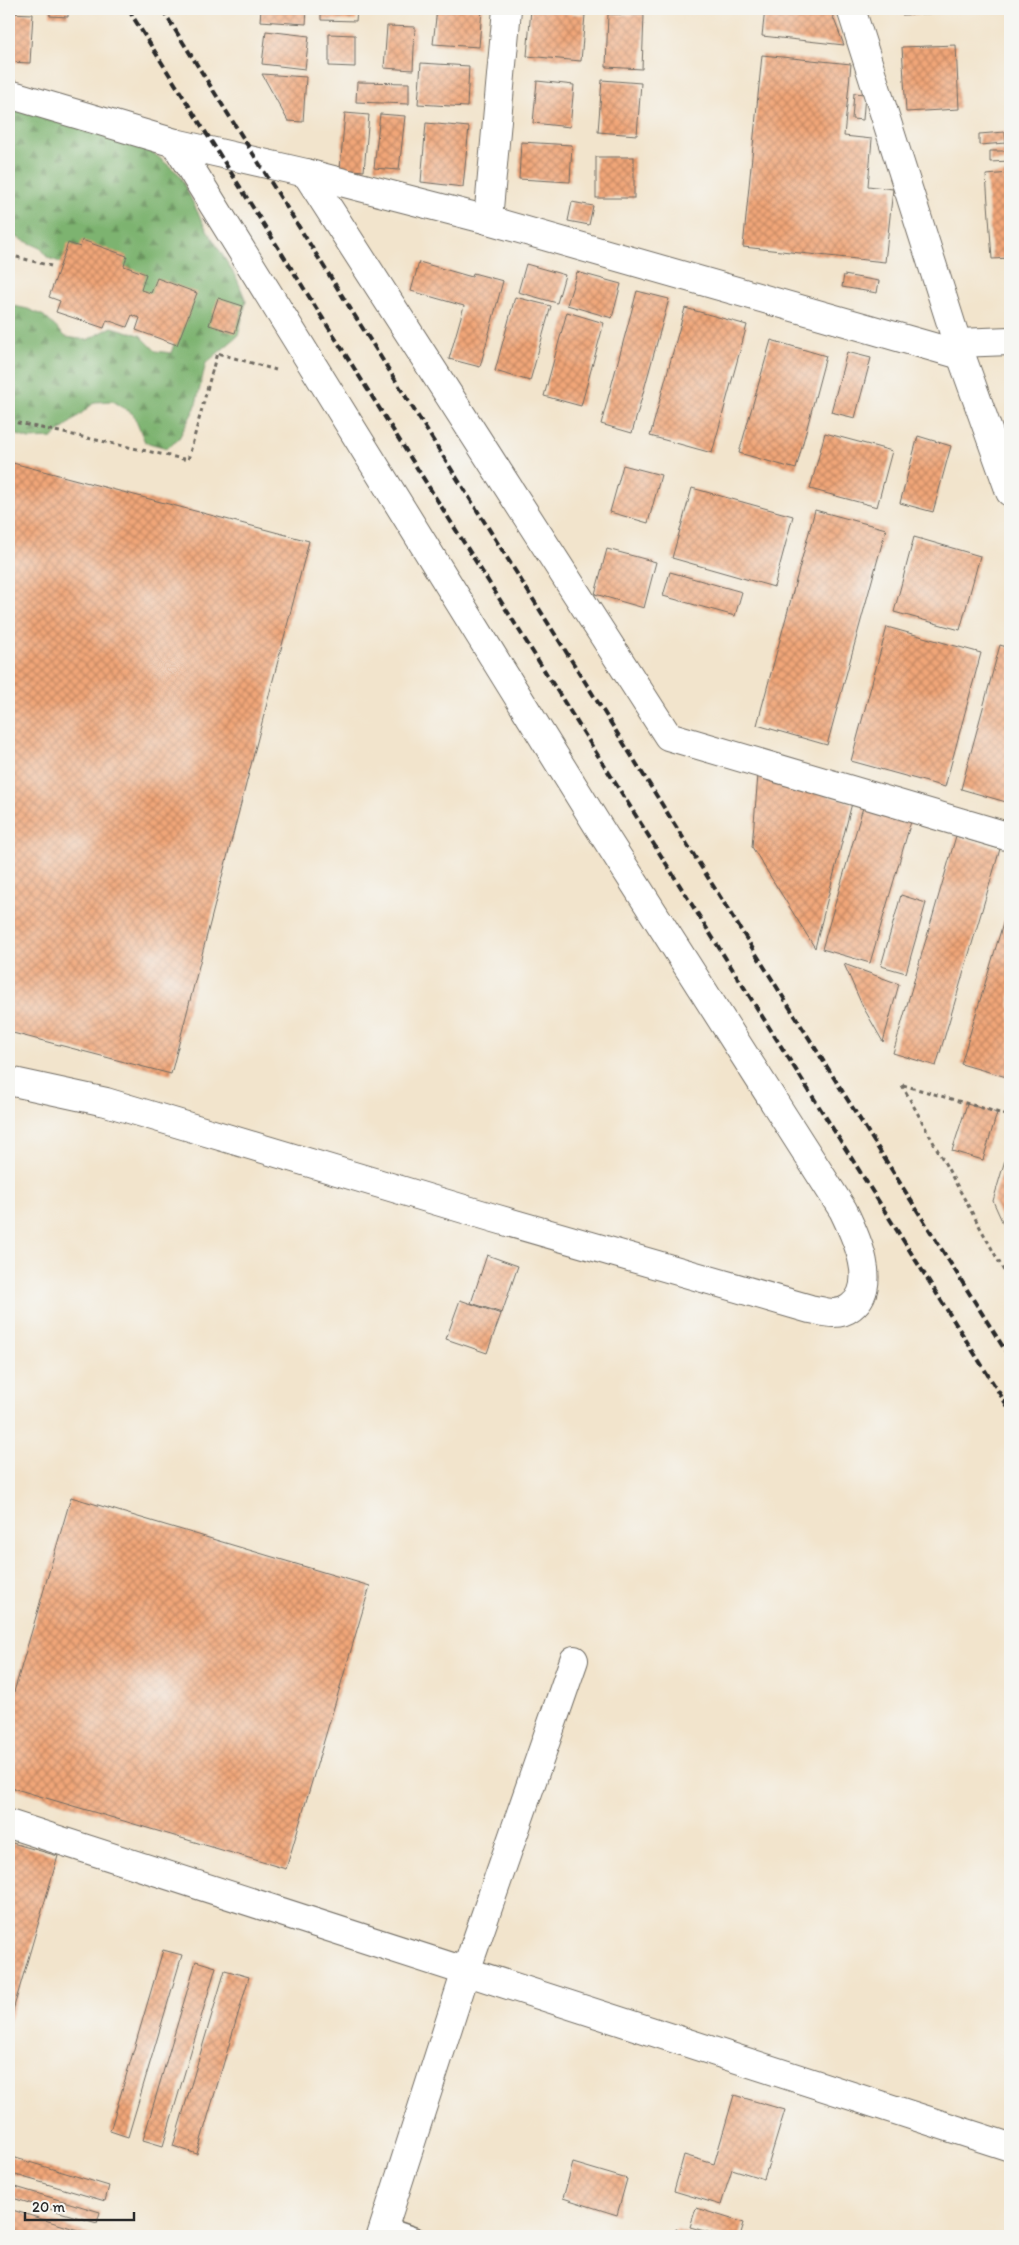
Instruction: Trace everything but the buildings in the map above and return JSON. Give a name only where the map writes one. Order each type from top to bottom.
[{"type":"street","points":[[488,220],[507,9]]},
{"type":"street","points":[[852,9],[959,349],[1010,492]]},
{"type":"street","points":[[9,94],[175,143],[306,173],[488,220],[959,349],[1010,341]]},
{"type":"street","points":[[9,1081],[106,1102],[494,1218],[810,1309],[833,1314],[846,1311],[859,1301],[864,1288],[864,1264],[856,1236],[842,1210],[598,826],[175,143]]},
{"type":"street","points":[[306,173],[668,736],[1010,837]]},
{"type":"street","points":[[383,2231],[466,1971],[574,1660]]},
{"type":"street","points":[[9,1824],[1010,2147]]},
{"type":"lane","points":[[383,2231],[417,2236]]},
{"type":"path","points":[[9,254],[51,266]]},
{"type":"path","points":[[9,421],[188,460],[217,353],[323,383]]},
{"type":"path","points":[[1010,1116],[902,1085],[1010,1282]]},
{"type":"green space","points":[[9,100],[145,146],[179,174],[203,223],[237,279],[246,301],[238,336],[206,363],[195,408],[178,440],[167,448],[145,442],[133,414],[113,401],[95,402],[52,438],[29,439],[9,432],[9,305],[28,309],[44,316],[66,337],[87,340],[112,327],[140,335],[156,351],[171,353],[183,319],[147,298],[81,269],[48,258],[41,248],[9,234]]},
{"type":"railway","points":[[128,9],[1010,1410]]},
{"type":"railway","points":[[162,9],[1010,1358]]}]
